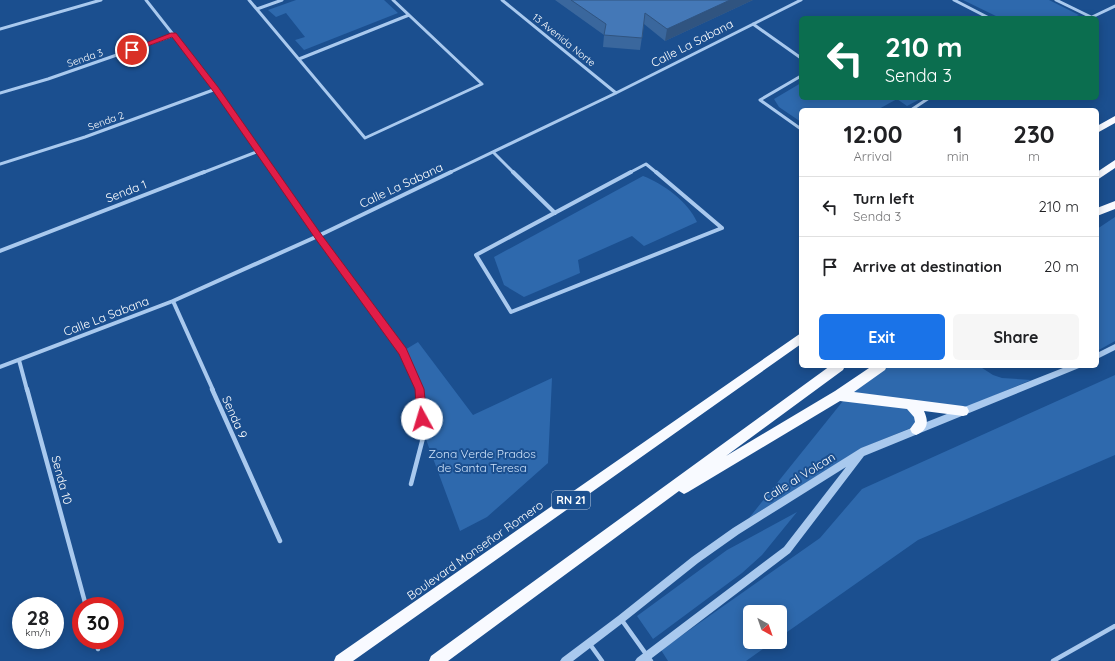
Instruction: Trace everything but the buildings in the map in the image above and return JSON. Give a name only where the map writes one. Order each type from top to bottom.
[{"type":"highway","points":[[1100,128],[1115,117]]},
{"type":"highway","points":[[1099,175],[1115,163]]},
{"type":"highway","points":[[1099,211],[1115,205]]},
{"type":"highway","name":"Boulevard Monseñor Romero","points":[[341,661],[799,339]]},
{"type":"highway","points":[[436,661],[836,368]]},
{"type":"highway","points":[[626,523],[839,395],[878,368]]},
{"type":"highway","points":[[839,395],[963,411]]},
{"type":"highway","points":[[910,404],[919,412],[922,419],[921,425],[916,429]]},
{"type":"street","points":[[0,29],[101,0]]},
{"type":"street","points":[[146,0],[216,89],[318,236],[403,351],[419,389],[424,434],[410,484]]},
{"type":"street","points":[[249,0],[365,138],[482,84],[393,0]]},
{"type":"street","points":[[257,9],[282,0]]},
{"type":"street","name":"13 Avenida Norte","points":[[502,0],[616,93]]},
{"type":"street","name":"Calle La Sabana","points":[[0,367],[173,300],[318,236],[616,93],[801,0]]},
{"type":"street","points":[[954,0],[985,16]]},
{"type":"street","points":[[1056,0],[1086,16]]},
{"type":"street","points":[[1094,16],[1115,6]]},
{"type":"street","points":[[299,59],[409,15]]},
{"type":"street","points":[[753,24],[799,57]]},
{"type":"street","name":"Senda 3","points":[[0,93],[48,79],[174,35]]},
{"type":"street","points":[[799,77],[760,100],[799,128]]},
{"type":"street","name":"Senda 2","points":[[0,164],[85,138],[216,89]]},
{"type":"street","points":[[914,108],[926,100]]},
{"type":"street","name":"Senda 1","points":[[0,251],[259,151]]},
{"type":"street","points":[[493,152],[554,213]]},
{"type":"street","points":[[646,164],[722,228],[511,312],[476,255],[554,213],[646,164]]},
{"type":"street","name":"Senda 9","points":[[173,300],[280,541]]},
{"type":"street","points":[[1099,355],[1115,347]]},
{"type":"street","name":"Senda 10","points":[[19,360],[84,597]]},
{"type":"street","name":"Calle al Volcan","points":[[565,661],[701,556],[864,451],[1071,368]]},
{"type":"street","points":[[621,619],[646,659],[787,550],[864,451]]},
{"type":"street","points":[[1053,661],[1115,626]]},
{"type":"street","points":[[589,643],[602,661]]},
{"type":"green space","points":[[296,0],[384,0],[398,13],[304,50],[295,40],[305,37],[286,13],[276,17],[268,10]]},
{"type":"green space","points":[[963,0],[1049,0],[1079,15],[1077,16],[996,16]]},
{"type":"green space","points":[[799,84],[799,100],[895,100],[881,108],[799,108],[799,121],[779,107],[774,99]]},
{"type":"green space","points":[[898,100],[918,100],[907,106]]},
{"type":"green space","points":[[643,176],[651,179],[674,194],[688,208],[697,222],[644,246],[632,236],[578,260],[580,273],[524,297],[504,285],[494,257]]},
{"type":"green space","points":[[1115,217],[1115,341],[1099,350],[1099,228]]},
{"type":"green space","name":"Zona Verde Prados de Santa Teresa","points":[[418,342],[473,415],[552,378],[548,463],[487,517],[460,531],[424,434],[419,389],[403,351]]},
{"type":"green space","points":[[885,368],[982,368],[993,375],[1002,378],[1031,380],[962,409],[849,393]]},
{"type":"green space","points":[[1115,375],[1115,455],[918,540],[787,632],[787,605],[743,605],[743,649],[763,649],[746,661],[668,661],[661,650],[820,538],[862,489]]},
{"type":"green space","points":[[843,401],[908,406],[917,418],[913,427],[862,448],[749,518]]},
{"type":"green space","points":[[797,512],[762,555],[742,573],[653,639],[637,616],[727,550]]},
{"type":"route","points":[[132,50],[174,35],[216,89],[318,236],[403,351],[419,389],[422,419]]}]
